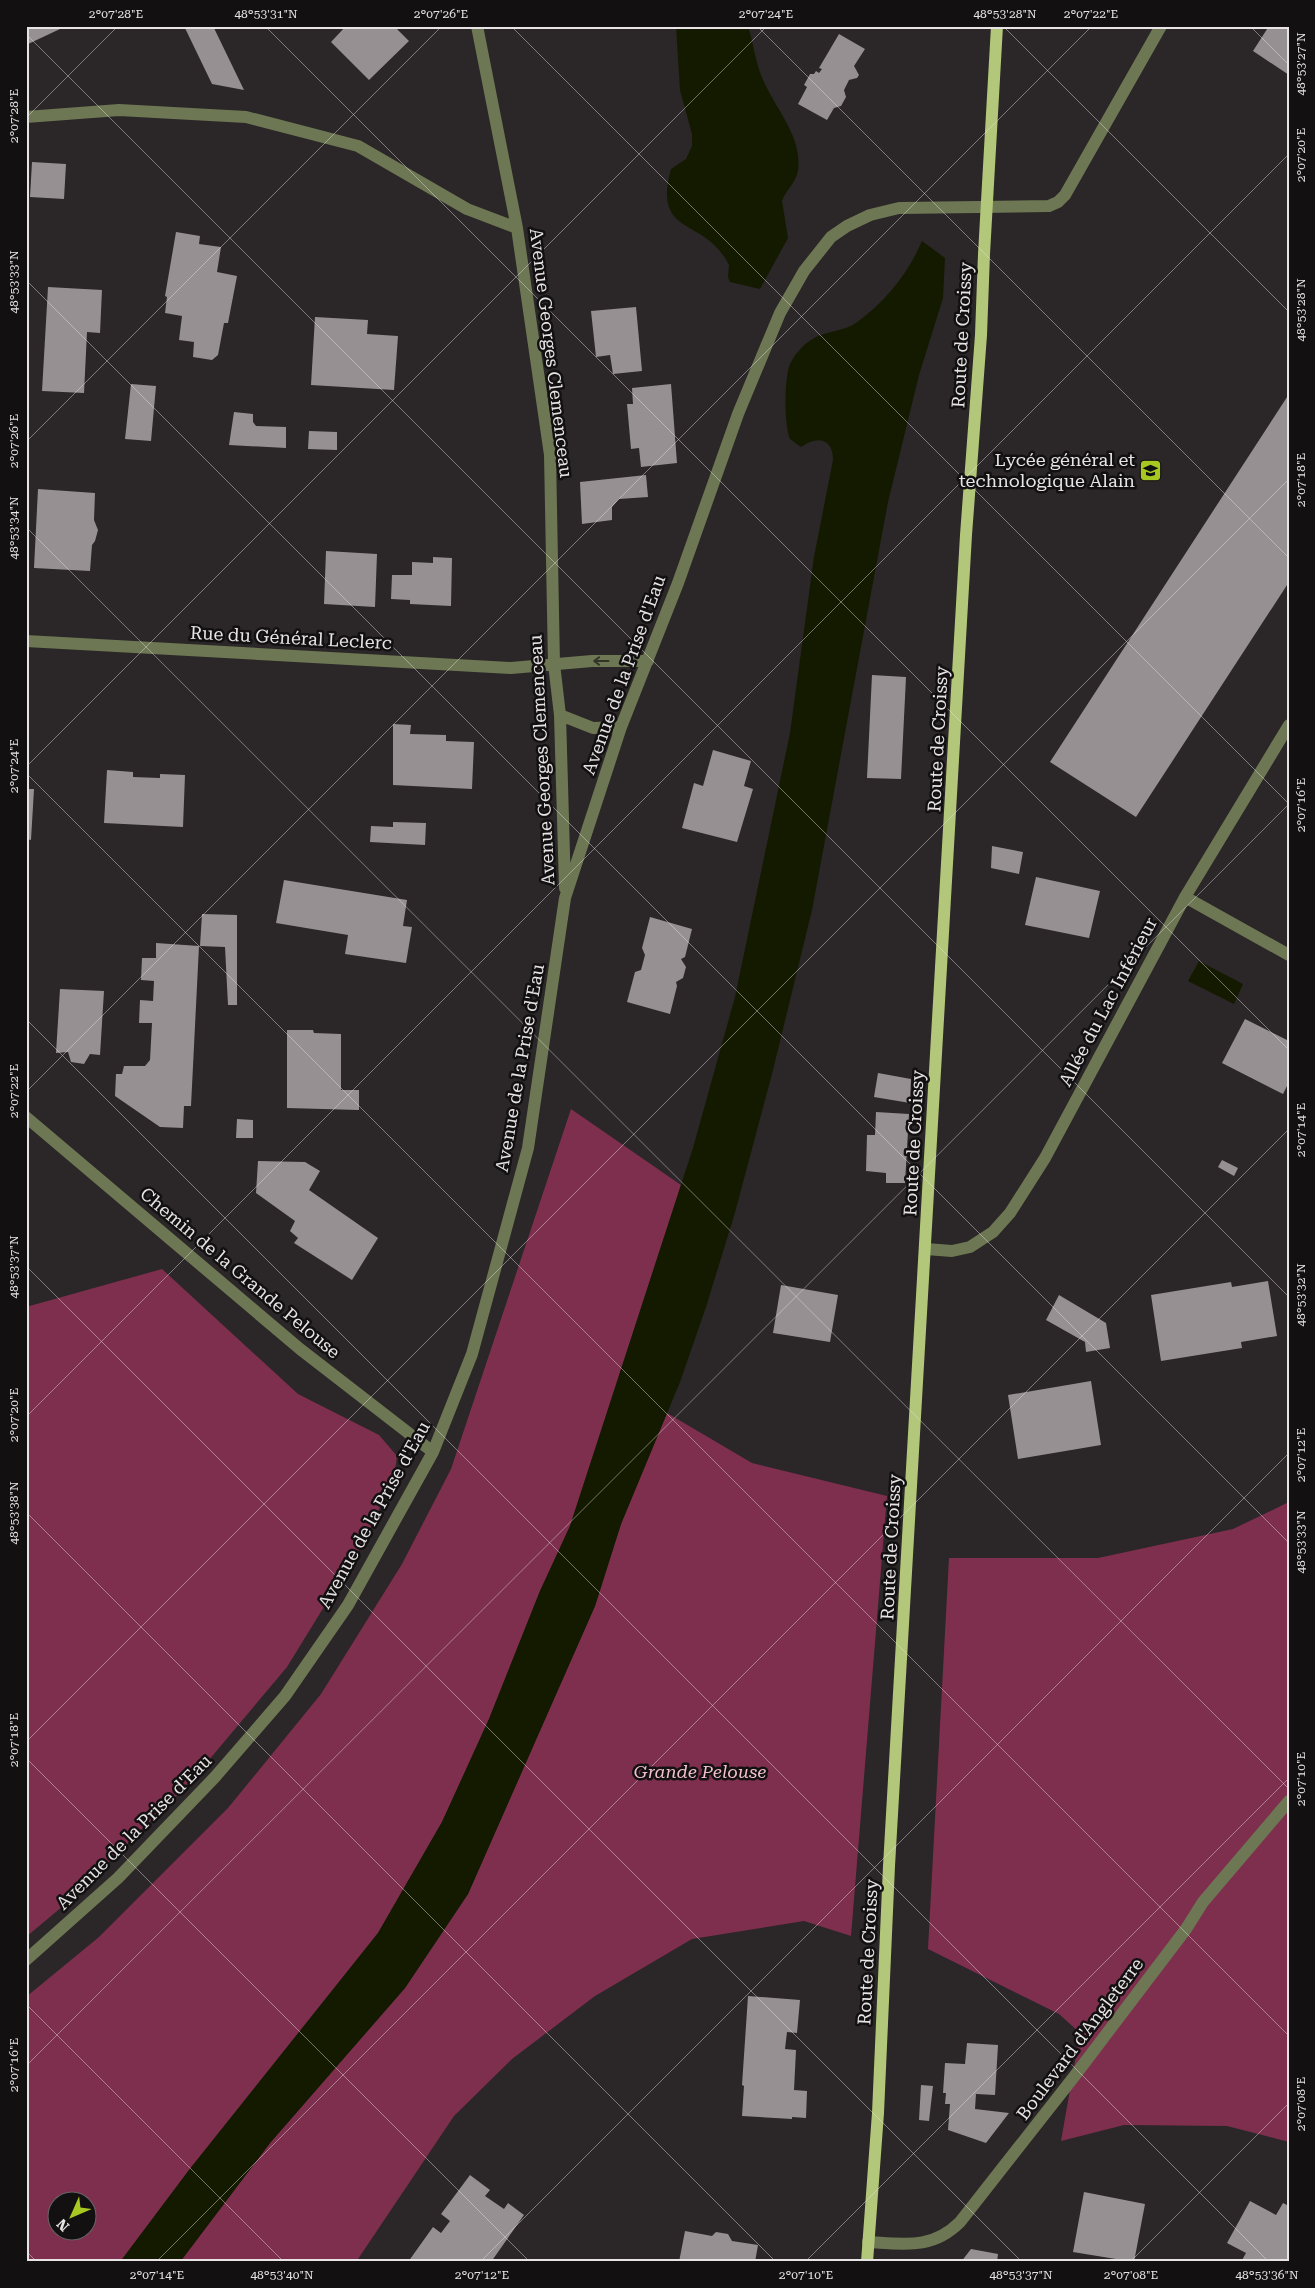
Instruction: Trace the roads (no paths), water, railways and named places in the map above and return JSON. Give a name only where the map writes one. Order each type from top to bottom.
[{"type":"main road","name":"Route de Croissy","points":[[867,2262],[878,2113],[889,1866],[966,535],[981,335],[986,206],[997,26]]},
{"type":"street","name":"Avenue Georges Clemenceau","points":[[477,26],[518,228],[550,455],[554,664],[560,715],[565,898]]},
{"type":"street","name":"Avenue de la Prise d'Eau","points":[[26,1960],[118,1878],[215,1777],[285,1696],[348,1605],[433,1452],[472,1354],[528,1148],[565,898],[621,727],[648,661],[738,414],[780,314],[804,271],[831,237],[847,226],[870,215],[899,208],[1049,206],[1058,202],[1065,195],[1161,26]]},
{"type":"street","points":[[26,117],[119,110],[246,116],[358,146],[468,209],[518,228]]},
{"type":"street","name":"Rue du Général Leclerc","points":[[26,641],[511,668],[592,661],[648,661]]},
{"type":"street","points":[[560,715],[593,728],[621,727]]},
{"type":"street","name":"Allée du Lac Inférieur","points":[[926,1249],[952,1251],[970,1247],[993,1232],[1010,1213],[1045,1158],[1185,897],[1289,725]]},
{"type":"street","points":[[1185,897],[1289,955]]},
{"type":"street","name":"Chemin de la Grande Pelouse","points":[[26,1118],[300,1349],[433,1452]]},
{"type":"street","name":"Boulevard d'Angleterre","points":[[868,2242],[919,2243],[930,2241],[942,2237],[960,2222],[1073,2078],[1186,1929],[1203,1902],[1289,1801]]},
{"type":"place","name":"Lycée général et technologique Alain","points":[[1151,470]]},
{"type":"park label","name":"Grande Pelouse","points":[[700,1772]]}]
